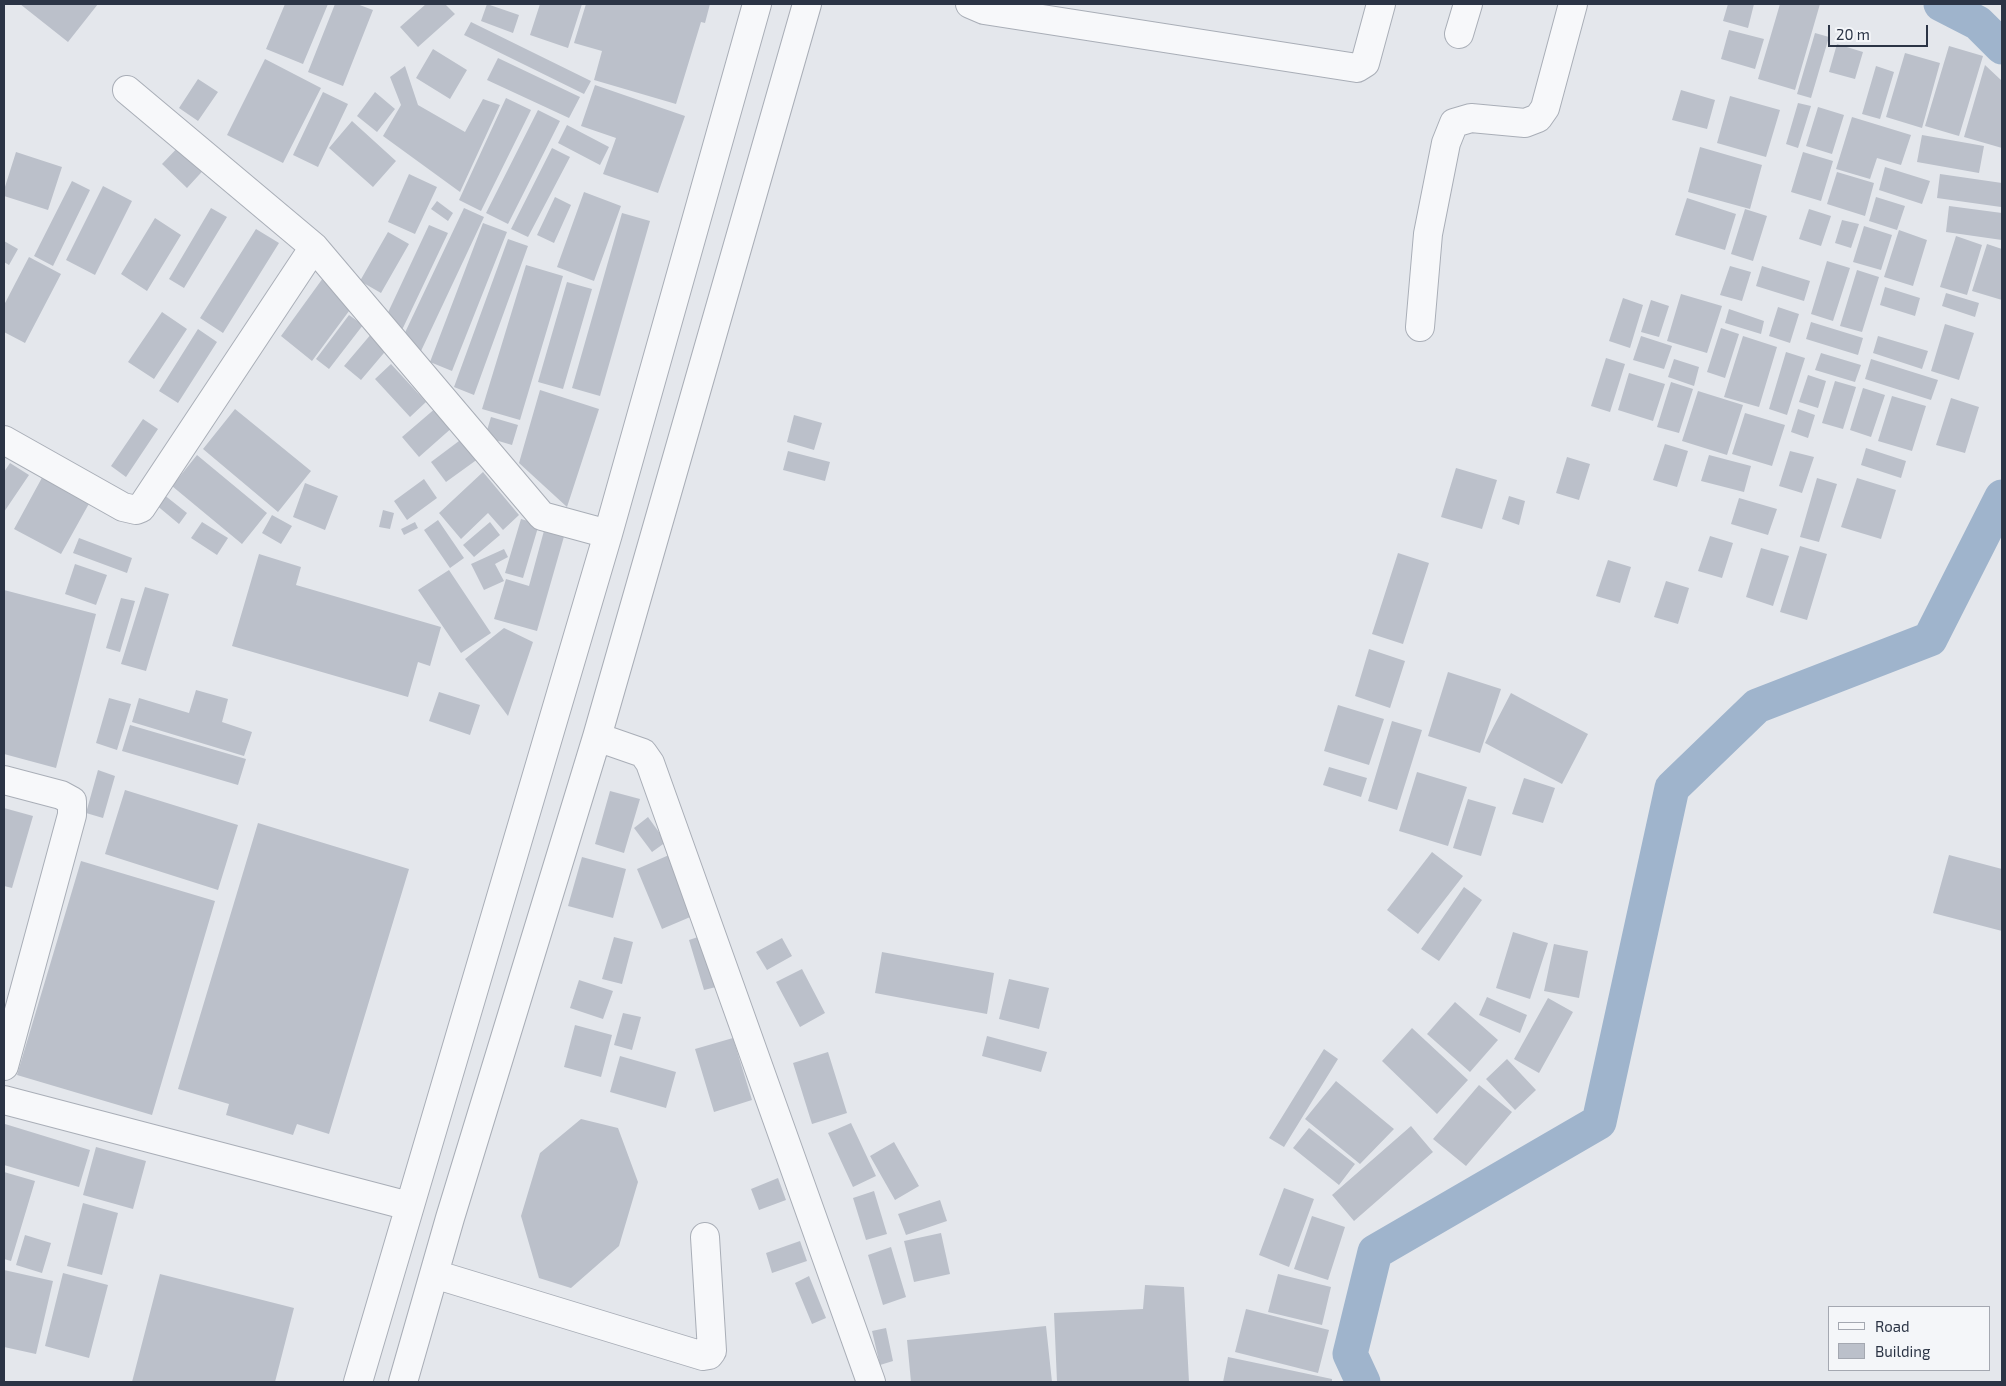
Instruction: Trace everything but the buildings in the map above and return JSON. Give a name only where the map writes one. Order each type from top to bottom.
[{"type":"street","points":[[358,1382],[408,1206],[608,534],[756,4]]},
{"type":"street","points":[[403,1382],[450,1218],[597,737],[807,4]]},
{"type":"street","points":[[970,4],[984,10],[1357,68],[1365,63],[1381,4]]},
{"type":"street","points":[[1460,34],[1468,4]]},
{"type":"street","points":[[1420,327],[1428,234],[1446,143],[1454,123],[1471,118],[1525,123],[1538,118],[1545,108],[1573,4]]},
{"type":"street","points":[[128,90],[314,247],[542,516],[608,534]]},
{"type":"street","points":[[4,440],[123,507],[136,510],[141,508],[314,247]]},
{"type":"street","points":[[597,737],[637,750],[643,753],[650,762],[871,1382]]},
{"type":"street","points":[[4,780],[61,795],[72,801],[72,815],[4,1066]]},
{"type":"street","points":[[4,1100],[408,1206]]},
{"type":"street","points":[[434,1274],[703,1356],[709,1355],[712,1350],[705,1236]]},
{"type":"waterway","points":[[1941,4],[1978,23],[2002,47]]},
{"type":"waterway","points":[[1363,1382],[1350,1354],[1375,1252],[1599,1122],[1672,788],[1757,706],[1930,639],[2002,497]]}]
